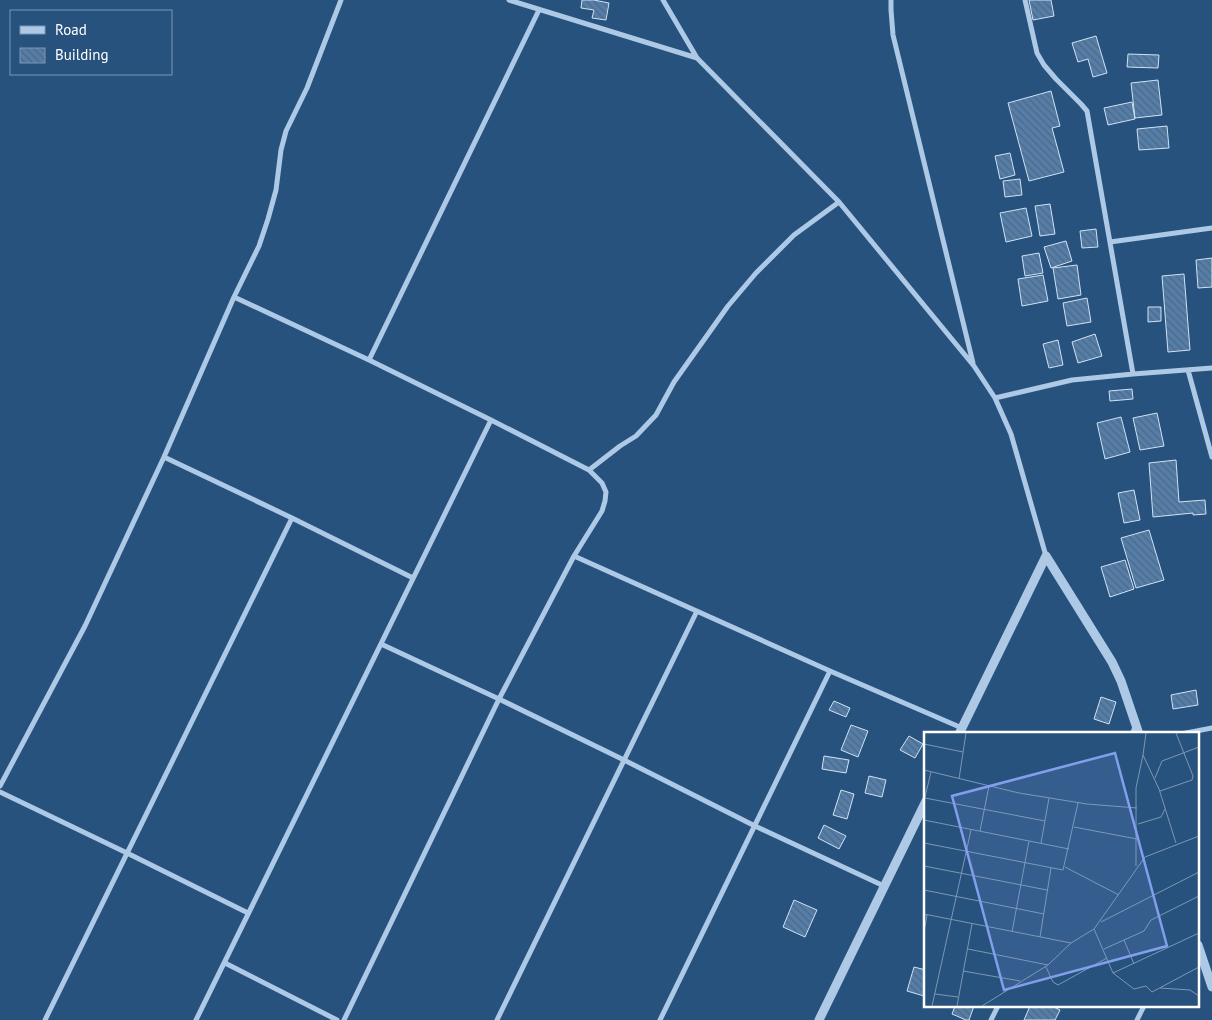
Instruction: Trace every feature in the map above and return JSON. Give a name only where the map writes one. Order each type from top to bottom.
[{"type":"street","points":[[0,786],[85,626],[259,246],[276,190],[281,150],[286,131],[307,88],[341,0]]},
{"type":"street","points":[[509,0],[697,58]]},
{"type":"street","points":[[663,0],[697,58],[839,202],[974,366],[996,398],[1011,434],[1046,556],[1112,662],[1138,732]]},
{"type":"street","points":[[892,0],[893,35],[974,366]]},
{"type":"street","points":[[1025,0],[1037,53],[1044,65],[1087,111],[1133,374]]},
{"type":"street","points":[[369,360],[540,10]]},
{"type":"street","points":[[589,470],[636,436],[656,415],[674,382],[728,306],[756,273],[794,235],[839,202]]},
{"type":"street","points":[[1110,242],[1212,228]]},
{"type":"street","points":[[234,297],[369,360],[589,470],[602,483],[606,492],[602,511],[574,556],[499,699],[344,1020]]},
{"type":"street","points":[[996,398],[1072,380],[1212,368]]},
{"type":"street","points":[[1188,370],[1212,457]]},
{"type":"street","points":[[196,1020],[491,420]]},
{"type":"street","points":[[164,457],[413,578]]},
{"type":"street","points":[[45,1020],[292,518]]},
{"type":"street","points":[[574,556],[960,731],[1046,556]]},
{"type":"street","points":[[497,1020],[697,611]]},
{"type":"street","points":[[380,644],[499,699],[755,826],[884,886]]},
{"type":"street","points":[[660,1020],[830,671]]},
{"type":"street","points":[[1133,732],[1136,724]]},
{"type":"street","points":[[1191,732],[1212,728]]},
{"type":"street","points":[[0,792],[248,913]]},
{"type":"street","points":[[819,1020],[924,805]]},
{"type":"street","points":[[1200,951],[1212,987]]},
{"type":"street","points":[[225,962],[337,1020]]},
{"type":"street","points":[[991,1020],[997,1008]]},
{"type":"street","points":[[1137,1020],[1143,1008]]},
{"type":"building","points":[[582,0],[609,3],[606,20],[592,18],[594,10],[581,8]]},
{"type":"building","points":[[1029,0],[1051,0],[1054,16],[1033,20]]},
{"type":"building","points":[[1096,36],[1107,73],[1093,77],[1088,59],[1078,62],[1072,43]]},
{"type":"building","points":[[1128,54],[1159,55],[1158,68],[1127,67]]},
{"type":"building","points":[[1158,80],[1162,115],[1135,118],[1131,83]]},
{"type":"building","points":[[1051,91],[1060,126],[1052,128],[1064,172],[1029,181],[1008,103]]},
{"type":"building","points":[[1132,102],[1135,119],[1108,125],[1104,108]]},
{"type":"building","points":[[1167,126],[1169,148],[1139,150],[1137,129]]},
{"type":"building","points":[[1010,153],[1015,175],[1000,179],[995,156]]},
{"type":"building","points":[[1020,179],[1022,195],[1005,197],[1003,181]]},
{"type":"building","points":[[1050,204],[1055,234],[1040,236],[1035,206]]},
{"type":"building","points":[[1026,208],[1032,236],[1006,242],[1000,213]]},
{"type":"building","points":[[1096,229],[1098,247],[1082,248],[1080,231]]},
{"type":"building","points":[[1066,241],[1072,261],[1051,268],[1044,247]]},
{"type":"building","points":[[1039,253],[1043,273],[1025,276],[1022,256]]},
{"type":"building","points":[[1212,258],[1212,287],[1198,288],[1196,260]]},
{"type":"building","points":[[1077,265],[1081,295],[1058,299],[1053,268]]},
{"type":"building","points":[[1184,274],[1190,350],[1168,352],[1162,276]]},
{"type":"building","points":[[1043,275],[1048,301],[1022,306],[1018,279]]},
{"type":"building","points":[[1087,298],[1091,322],[1067,326],[1063,303]]},
{"type":"building","points":[[1148,307],[1161,307],[1161,321],[1148,322]]},
{"type":"building","points":[[1095,334],[1102,356],[1078,363],[1072,342]]},
{"type":"building","points":[[1058,340],[1063,365],[1049,368],[1043,344]]},
{"type":"building","points":[[1132,389],[1133,399],[1110,401],[1109,391]]},
{"type":"building","points":[[1157,413],[1164,446],[1140,450],[1133,418]]},
{"type":"building","points":[[1121,417],[1130,452],[1105,459],[1097,423]]},
{"type":"building","points":[[1176,460],[1179,502],[1205,500],[1206,514],[1193,515],[1193,513],[1153,517],[1149,463]]},
{"type":"building","points":[[1134,490],[1140,520],[1124,523],[1118,493]]},
{"type":"building","points":[[1149,530],[1164,580],[1136,588],[1121,538]]},
{"type":"building","points":[[1125,560],[1134,589],[1110,597],[1101,567]]},
{"type":"building","points":[[1196,690],[1198,705],[1173,709],[1171,695]]},
{"type":"building","points":[[1101,697],[1116,702],[1109,724],[1094,719]]},
{"type":"building","points":[[834,701],[850,708],[846,717],[829,710]]},
{"type":"building","points":[[851,725],[868,731],[858,757],[841,750]]},
{"type":"building","points":[[909,736],[923,744],[915,758],[900,750]]},
{"type":"building","points":[[824,756],[849,760],[846,773],[822,769]]},
{"type":"building","points":[[869,776],[886,780],[882,797],[865,793]]},
{"type":"building","points":[[841,790],[854,794],[847,819],[833,815]]},
{"type":"building","points":[[824,825],[846,836],[839,849],[818,838]]},
{"type":"building","points":[[794,900],[817,910],[805,937],[783,927]]},
{"type":"building","points":[[914,967],[924,970],[924,996],[907,991]]},
{"type":"building","points":[[954,1008],[973,1008],[969,1020],[952,1014]]},
{"type":"building","points":[[1029,1008],[1056,1008],[1060,1010],[1055,1020],[1024,1020]]}]
